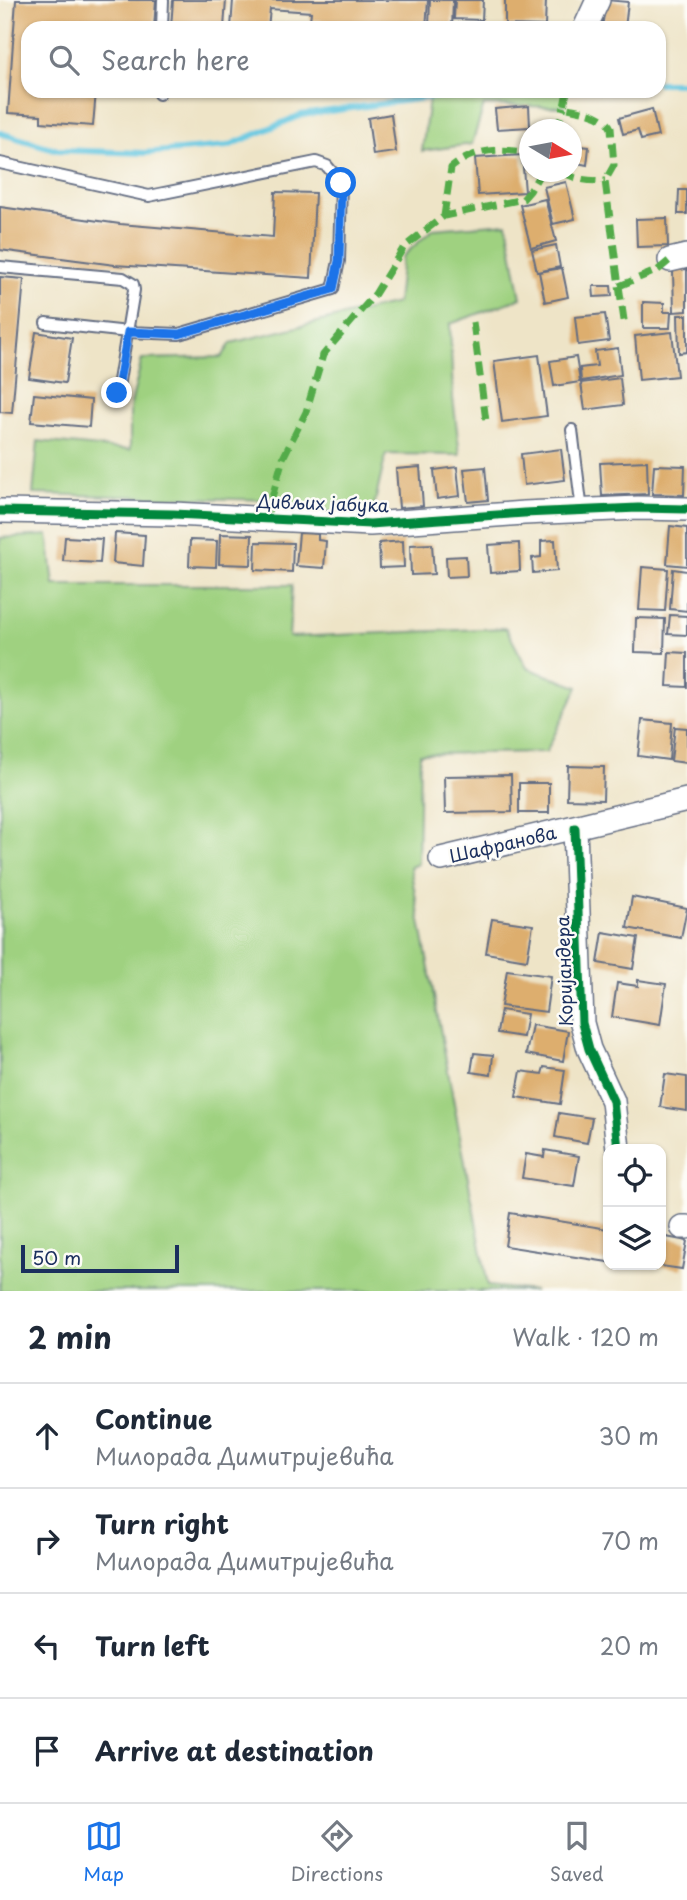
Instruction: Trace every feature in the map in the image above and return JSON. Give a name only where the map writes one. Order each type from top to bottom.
[{"type":"street","points":[[588,21],[597,0]]},
{"type":"street","name":"Дивљих јабука","points":[[0,510],[174,514],[370,524],[451,517],[638,508],[687,509]]},
{"type":"street","name":"Шафранова","points":[[441,859],[687,800]]},
{"type":"street","name":"Коријандера","points":[[575,828],[582,1023],[586,1042],[613,1101],[617,1144]]},
{"type":"lane","points":[[162,21],[163,0]]},
{"type":"lane","points":[[0,163],[149,196],[316,162],[327,166],[341,183],[339,261],[333,289],[179,334],[128,332],[46,323]]},
{"type":"lane","points":[[0,267],[129,280],[133,284],[117,393]]},
{"type":"lane","points":[[572,430],[583,512]]},
{"type":"green space","points":[[429,98],[566,98],[564,107],[484,105],[472,144],[422,151]]},
{"type":"green space","points":[[507,223],[521,298],[450,324],[453,398],[460,455],[386,454],[370,524],[266,519],[273,500],[33,494],[38,441],[130,450],[130,408],[142,359],[222,357],[231,343],[397,303],[402,257],[433,229]]},
{"type":"green space","points":[[48,535],[54,585],[292,585],[289,637],[506,628],[527,668],[578,687],[546,752],[420,754],[418,864],[410,867],[488,1286],[535,1291],[0,1291],[0,538]]},
{"type":"building","points":[[16,0],[156,0],[154,21],[21,21],[21,98],[95,98],[93,126],[41,122],[41,115],[8,113]]},
{"type":"building","points":[[173,0],[226,0],[224,21],[172,21]]},
{"type":"building","points":[[233,0],[428,0],[426,21],[310,20],[311,12],[270,9],[269,21],[232,21]]},
{"type":"building","points":[[430,0],[453,0],[452,21],[429,21]]},
{"type":"building","points":[[455,0],[483,0],[482,20],[454,19]]},
{"type":"building","points":[[505,0],[546,0],[545,21],[505,21]]},
{"type":"building","points":[[606,0],[628,2],[626,21],[603,21]]},
{"type":"building","points":[[529,106],[530,119],[519,119],[519,128],[497,129],[495,109]]},
{"type":"building","points":[[652,109],[658,136],[641,140],[638,130],[623,134],[619,118]]},
{"type":"building","points":[[391,114],[396,152],[373,155],[368,118]]},
{"type":"building","points":[[582,146],[589,147],[587,165],[582,164]]},
{"type":"building","points":[[519,155],[519,182],[524,182],[525,192],[478,195],[475,158]]},
{"type":"building","points":[[566,182],[575,219],[553,224],[544,187]]},
{"type":"building","points":[[679,190],[687,190],[687,214],[678,214]]},
{"type":"building","points":[[275,192],[315,193],[311,278],[115,265],[0,250],[0,207],[120,224],[273,237]]},
{"type":"building","points":[[545,199],[556,241],[531,248],[520,205]]},
{"type":"building","points":[[667,218],[668,246],[637,247],[636,219]]},
{"type":"building","points":[[556,245],[560,267],[537,272],[532,250]]},
{"type":"building","points":[[562,268],[568,297],[545,302],[539,272]]},
{"type":"building","points":[[687,269],[687,311],[674,312],[673,270]]},
{"type":"building","points":[[0,277],[24,279],[12,413],[0,412]]},
{"type":"building","points":[[593,286],[611,286],[612,296],[594,297]]},
{"type":"building","points":[[643,302],[664,303],[664,312],[671,312],[670,328],[643,328]]},
{"type":"building","points":[[605,314],[609,341],[578,345],[575,317]]},
{"type":"building","points":[[678,315],[687,315],[687,352],[679,353]]},
{"type":"building","points":[[36,332],[72,338],[65,383],[29,378]]},
{"type":"building","points":[[672,332],[677,376],[639,380],[635,336]]},
{"type":"building","points":[[618,348],[621,375],[581,381],[580,368],[597,366],[595,351]]},
{"type":"building","points":[[539,355],[547,416],[502,422],[494,361]]},
{"type":"building","points":[[576,357],[580,382],[554,386],[550,361]]},
{"type":"building","points":[[620,378],[623,405],[585,410],[581,383]]},
{"type":"building","points":[[34,394],[91,400],[89,427],[31,422]]},
{"type":"building","points":[[561,449],[565,480],[524,485],[521,454]]},
{"type":"building","points":[[647,461],[648,494],[602,496],[600,463]]},
{"type":"building","points":[[654,465],[685,466],[684,495],[652,494]]},
{"type":"building","points":[[420,467],[423,506],[399,508],[396,469]]},
{"type":"building","points":[[457,467],[460,496],[437,499],[434,470]]},
{"type":"building","points":[[485,467],[488,500],[468,502],[464,469]]},
{"type":"building","points":[[670,526],[687,528],[687,566],[667,564]]},
{"type":"building","points":[[115,533],[145,535],[143,566],[113,563]]},
{"type":"building","points":[[299,533],[318,534],[318,540],[326,541],[324,568],[296,566]]},
{"type":"building","points":[[220,534],[252,535],[251,565],[219,564]]},
{"type":"building","points":[[65,537],[102,539],[100,563],[63,561]]},
{"type":"building","points":[[190,540],[217,541],[216,567],[189,566]]},
{"type":"building","points":[[555,540],[557,571],[533,573],[532,558],[541,557],[541,541]]},
{"type":"building","points":[[403,541],[404,567],[380,568],[379,543]]},
{"type":"building","points":[[256,542],[293,543],[292,572],[255,570]]},
{"type":"building","points":[[519,543],[520,571],[490,573],[488,545]]},
{"type":"building","points":[[432,544],[434,574],[411,575],[410,545]]},
{"type":"building","points":[[466,556],[467,576],[447,577],[446,557]]},
{"type":"building","points":[[642,567],[668,569],[665,611],[639,610]]},
{"type":"building","points":[[673,569],[687,571],[687,611],[670,609]]},
{"type":"building","points":[[670,615],[687,616],[687,635],[668,634]]},
{"type":"building","points":[[636,618],[665,619],[664,653],[635,652]]},
{"type":"building","points":[[669,652],[687,653],[687,687],[667,686]]},
{"type":"building","points":[[642,720],[672,723],[669,760],[638,756]]},
{"type":"building","points":[[675,727],[687,728],[687,763],[671,761]]},
{"type":"building","points":[[568,766],[604,767],[603,800],[567,799]]},
{"type":"building","points":[[511,775],[512,812],[445,813],[444,776]]},
{"type":"building","points":[[519,783],[549,783],[549,813],[519,813]]},
{"type":"building","points":[[632,897],[687,908],[681,938],[627,928]]},
{"type":"building","points":[[492,919],[533,925],[527,960],[486,953]]},
{"type":"building","points":[[603,932],[638,938],[633,969],[598,963]]},
{"type":"building","points":[[507,970],[551,976],[546,1012],[501,1006]]},
{"type":"building","points":[[638,980],[666,984],[660,1025],[612,1017],[617,983],[638,986]]},
{"type":"building","points":[[501,1010],[527,1014],[523,1037],[497,1033]]},
{"type":"building","points":[[532,1025],[568,1031],[563,1061],[526,1054]]},
{"type":"building","points":[[474,1053],[493,1055],[491,1075],[471,1072]]},
{"type":"building","points":[[544,1067],[565,1070],[560,1104],[516,1097],[521,1071],[542,1074]]},
{"type":"building","points":[[665,1074],[687,1077],[687,1111],[660,1107]]},
{"type":"building","points":[[559,1113],[592,1118],[587,1143],[555,1137]]},
{"type":"building","points":[[545,1150],[579,1156],[574,1186],[522,1178],[526,1154],[544,1157]]},
{"type":"building","points":[[510,1213],[603,1228],[603,1261],[505,1246]]},
{"type":"building","points":[[666,1237],[687,1241],[682,1269],[666,1267]]},
{"type":"waterway","points":[[666,83],[687,83]]},
{"type":"waterway","points":[[0,133],[58,150],[144,153],[228,146],[301,115],[424,98]]},
{"type":"marked path","points":[[566,98],[564,107],[597,116],[611,128],[614,165],[605,181],[619,286],[658,270],[670,260]]},
{"type":"marked path","points":[[560,119],[564,107]]},
{"type":"marked path","points":[[444,216],[451,168],[478,153],[519,152]]},
{"type":"marked path","points":[[582,179],[605,181]]},
{"type":"marked path","points":[[266,519],[283,458],[306,412],[323,355],[375,294],[404,247],[444,216],[523,199],[535,182]]},
{"type":"marked path","points":[[619,286],[625,327]]},
{"type":"marked path","points":[[473,322],[486,421]]},
{"type":"cycle path","points":[[0,511],[174,514],[370,524],[524,513],[638,508],[687,509]]},
{"type":"cycle path","points":[[575,828],[582,1023],[589,1049],[613,1101],[617,1144]]},
{"type":"route","points":[[117,393],[128,332],[179,334],[333,289],[339,261],[341,183]]}]
